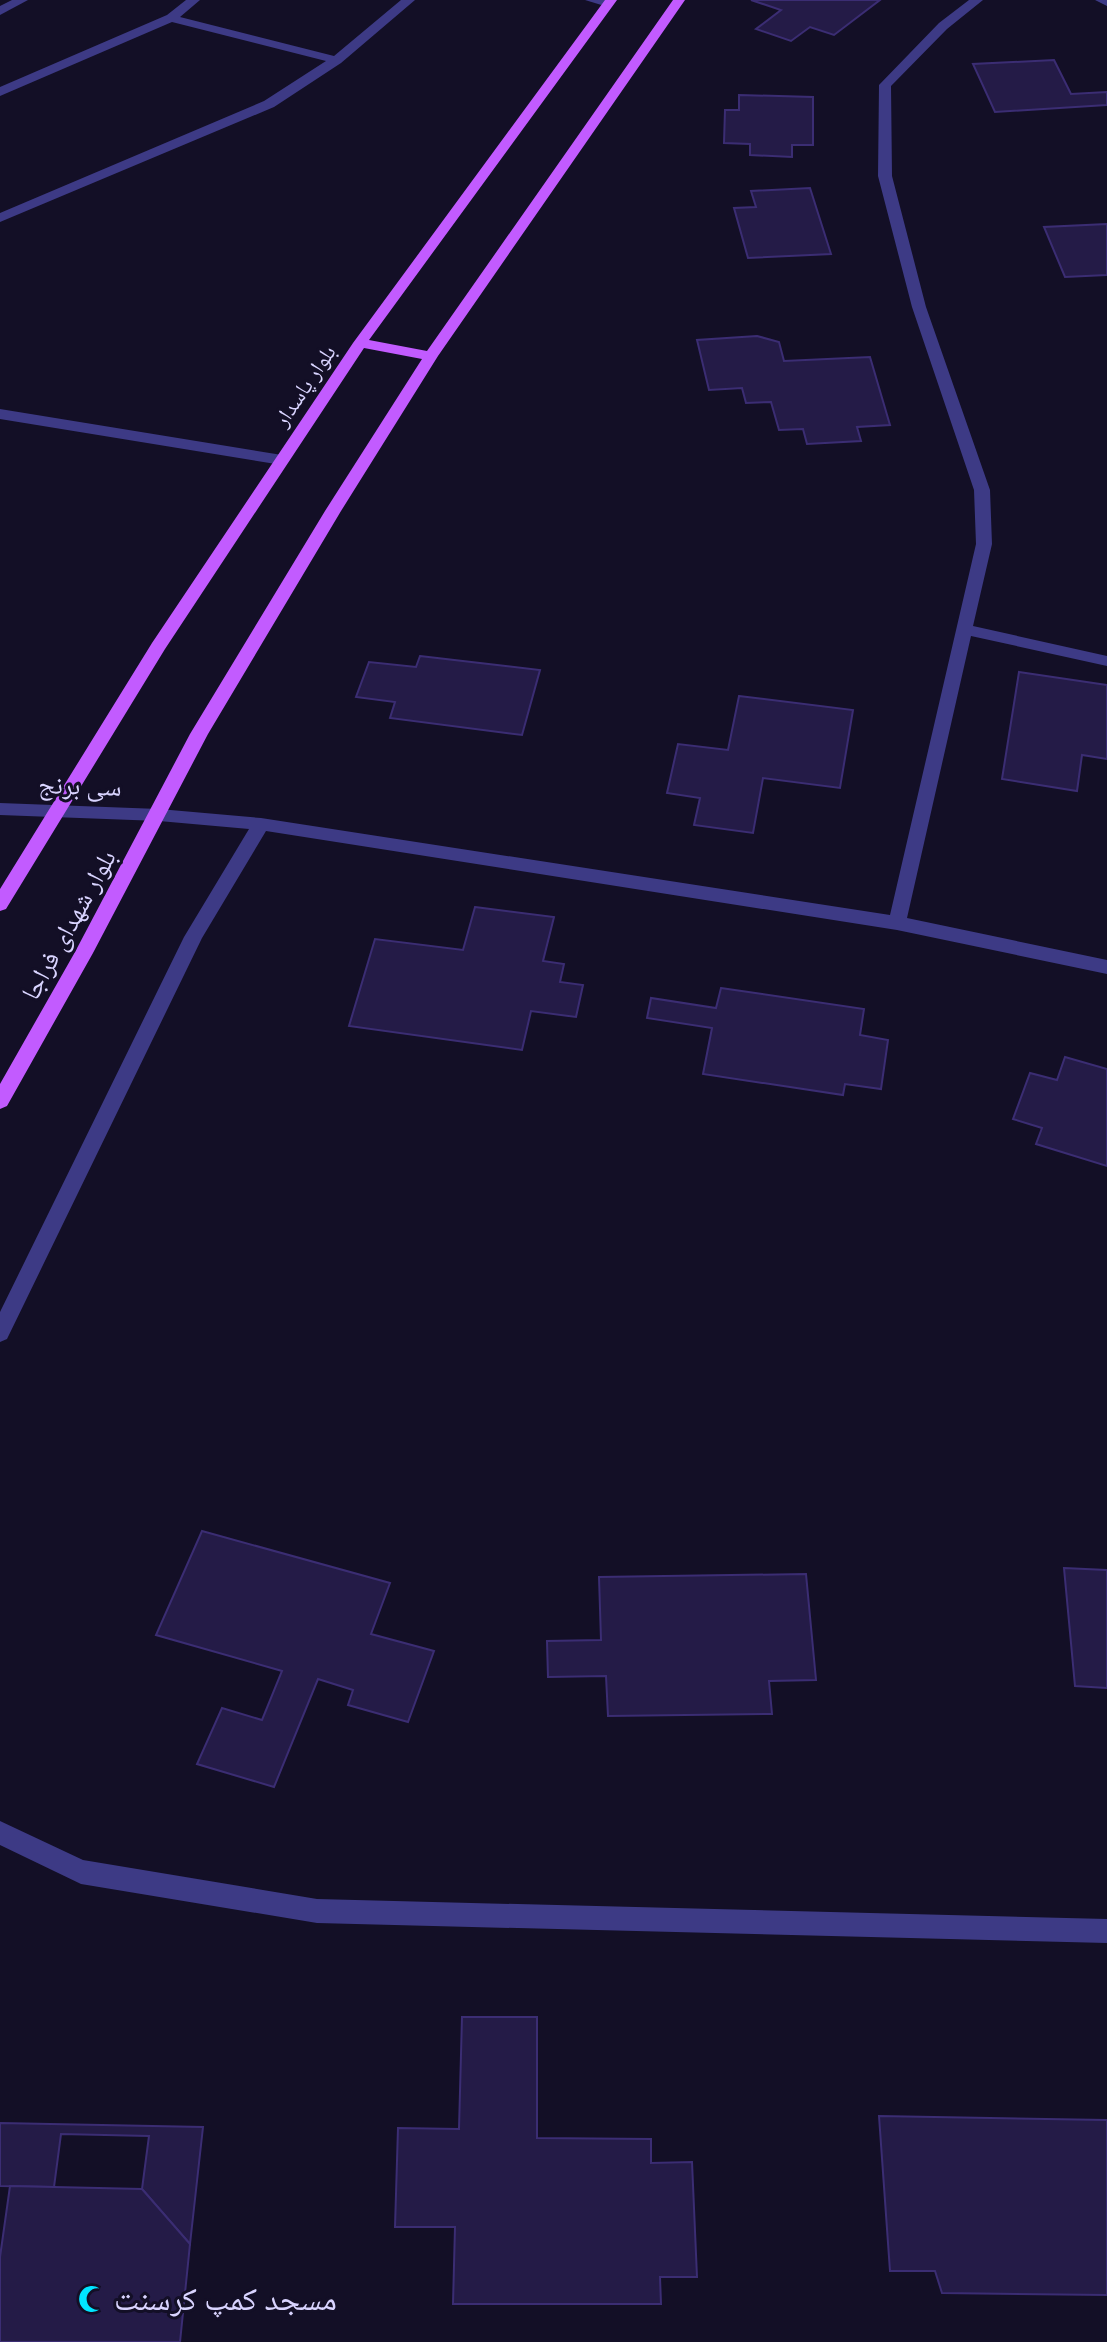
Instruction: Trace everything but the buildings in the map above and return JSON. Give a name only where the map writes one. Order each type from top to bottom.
[{"type":"main road","points":[[159,815],[199,734],[325,524],[431,356],[679,0]]},
{"type":"main road","name":"بلوار پاسدار","points":[[58,812],[158,647],[360,343],[609,2]]},
{"type":"main road","points":[[360,343],[431,356]]},
{"type":"main road","points":[[0,904],[58,812]]},
{"type":"main road","name":"بلوار شهدای فراجا","points":[[0,1101],[159,815]]},
{"type":"street","points":[[0,11],[22,0]]},
{"type":"street","points":[[0,92],[171,18],[194,0]]},
{"type":"street","points":[[0,218],[269,104],[336,60],[409,0]]},
{"type":"street","points":[[591,0],[609,2]]},
{"type":"street","points":[[897,923],[984,544],[982,490],[919,307],[885,176],[885,85],[943,26],[977,0]]},
{"type":"street","points":[[1101,0],[1107,2]]},
{"type":"street","points":[[171,18],[336,60]]},
{"type":"street","points":[[0,414],[282,460]]},
{"type":"street","points":[[964,629],[1107,661]]},
{"type":"street","name":"سی برنج","points":[[0,809],[159,815],[261,824],[897,923],[1107,967]]},
{"type":"street","points":[[0,1333],[193,937],[261,824]]},
{"type":"street","points":[[0,1833],[81,1872],[317,1911],[1107,1931]]},
{"type":"place","name":"مسجد کمپ کرسنت","points":[[92,2299]]}]
